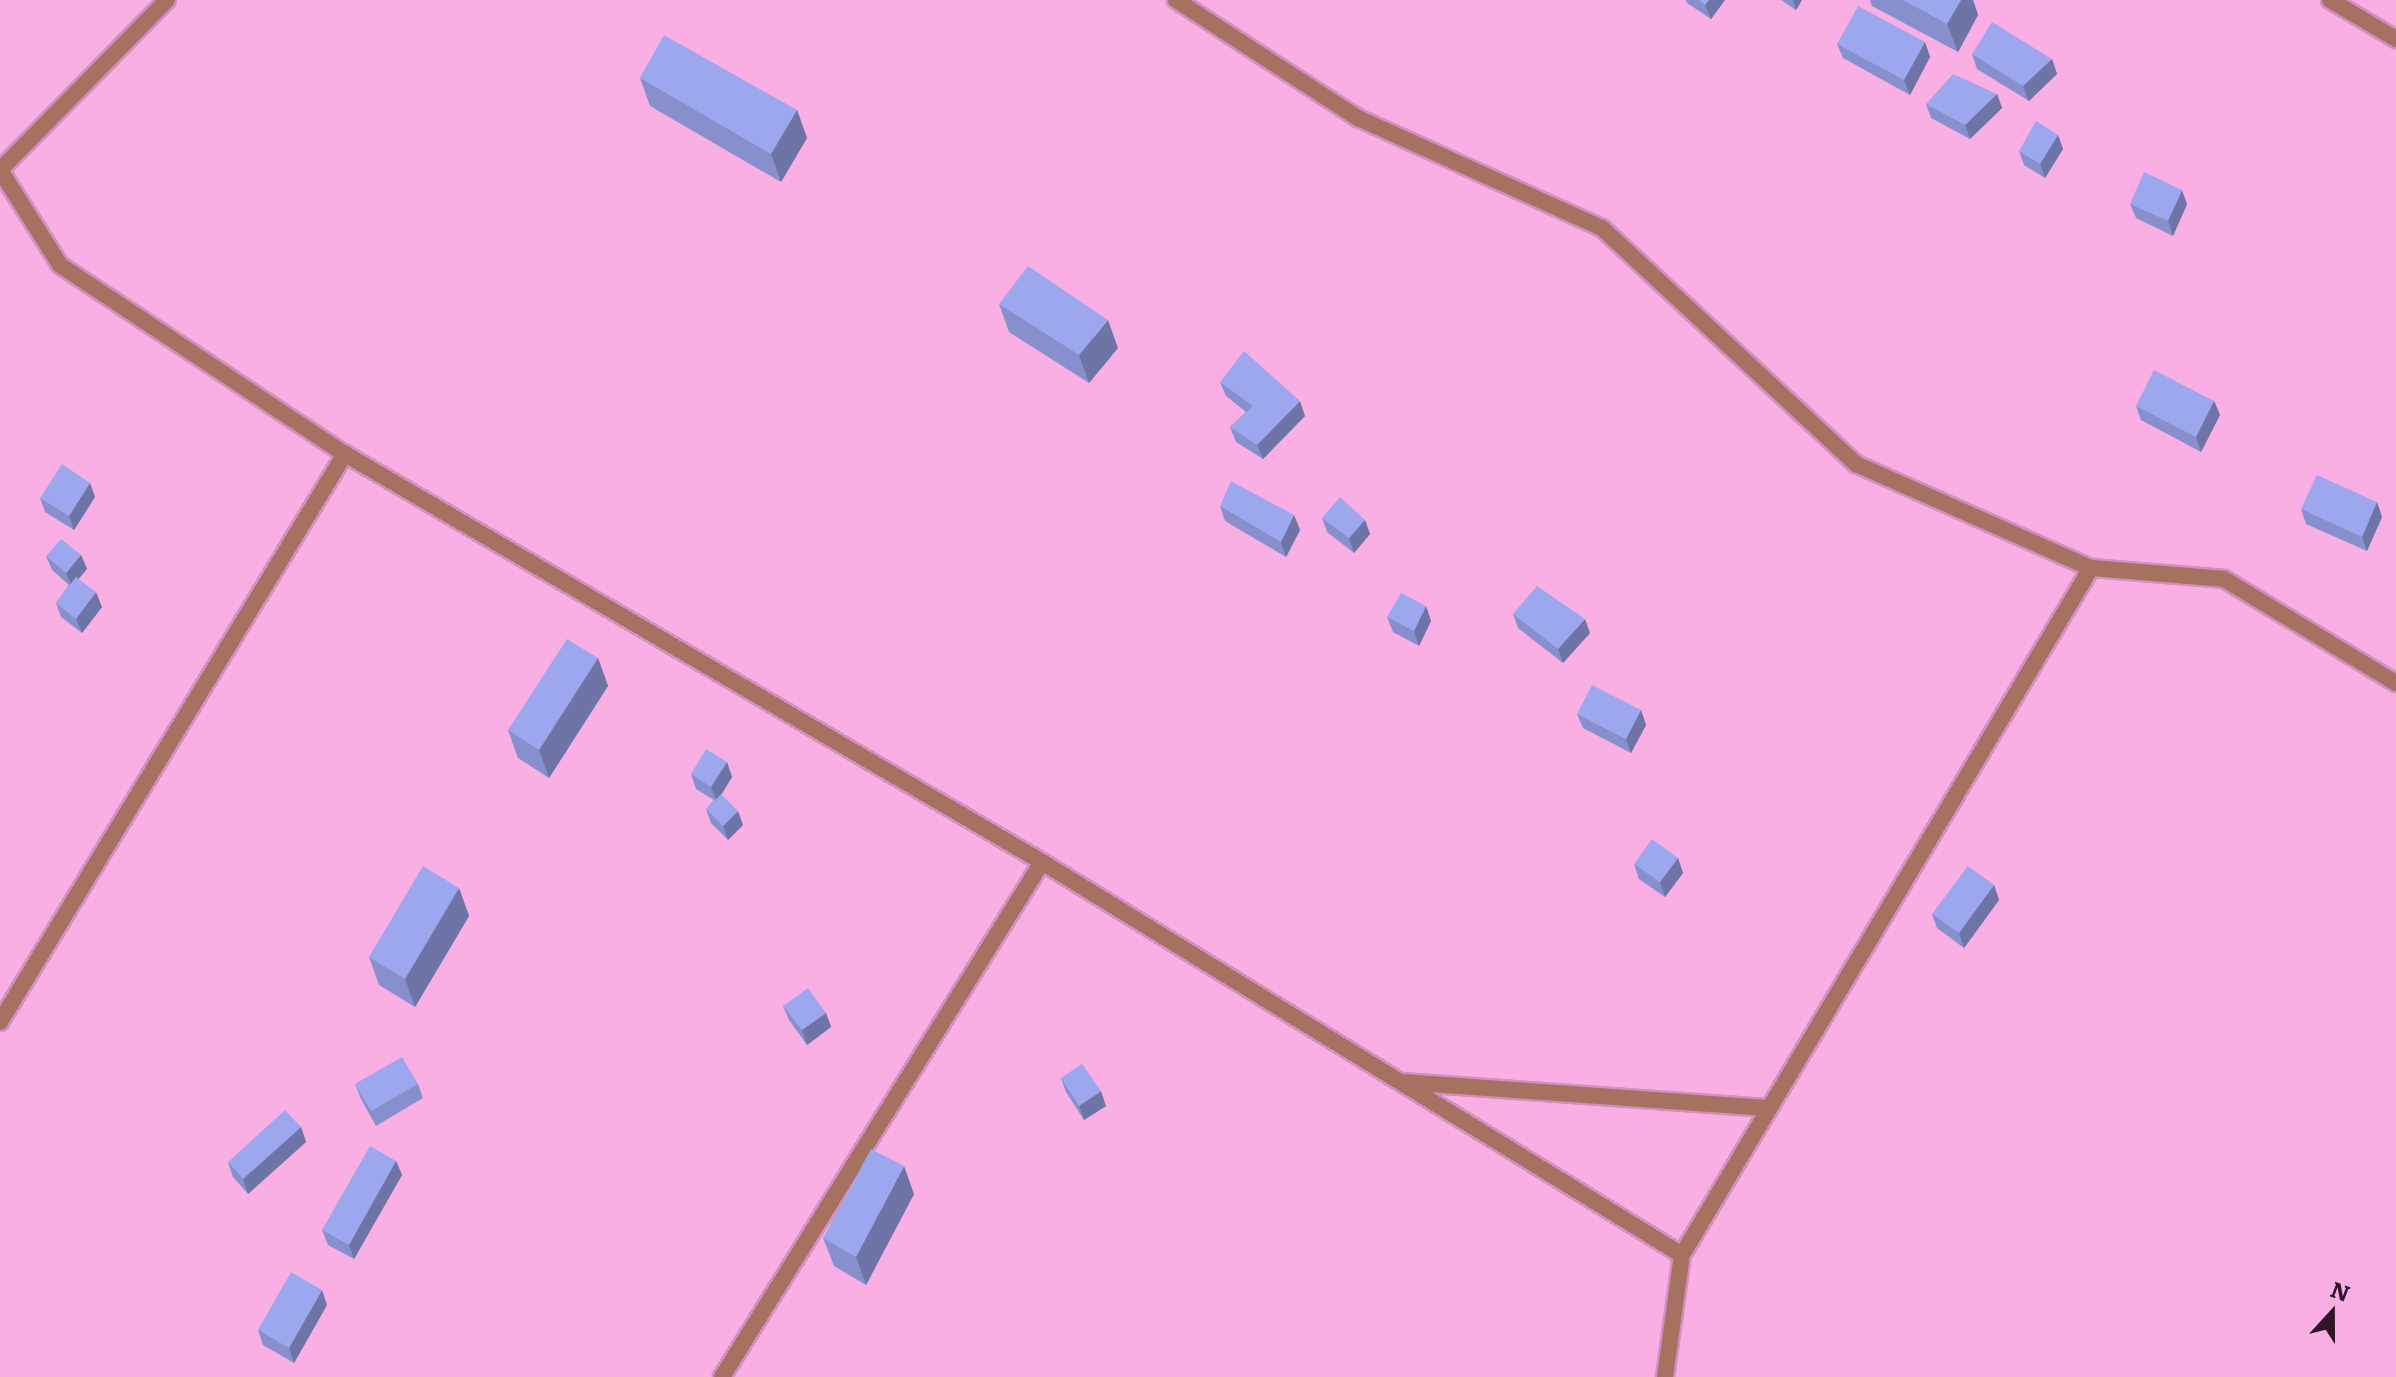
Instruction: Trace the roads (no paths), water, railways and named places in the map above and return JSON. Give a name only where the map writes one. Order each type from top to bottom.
[{"type":"street","points":[[167,0],[0,170],[60,265],[345,454],[1042,862],[1682,1255]]},
{"type":"street","points":[[1176,0],[1358,118],[1602,228],[1856,464],[2091,568],[2224,579],[2396,683]]},
{"type":"street","points":[[2330,0],[2396,39]]},
{"type":"street","points":[[0,1022],[345,454]]},
{"type":"street","points":[[1665,1377],[1682,1255],[2091,568]]},
{"type":"street","points":[[722,1377],[1042,862]]},
{"type":"street","points":[[1399,1081],[1769,1108]]}]
